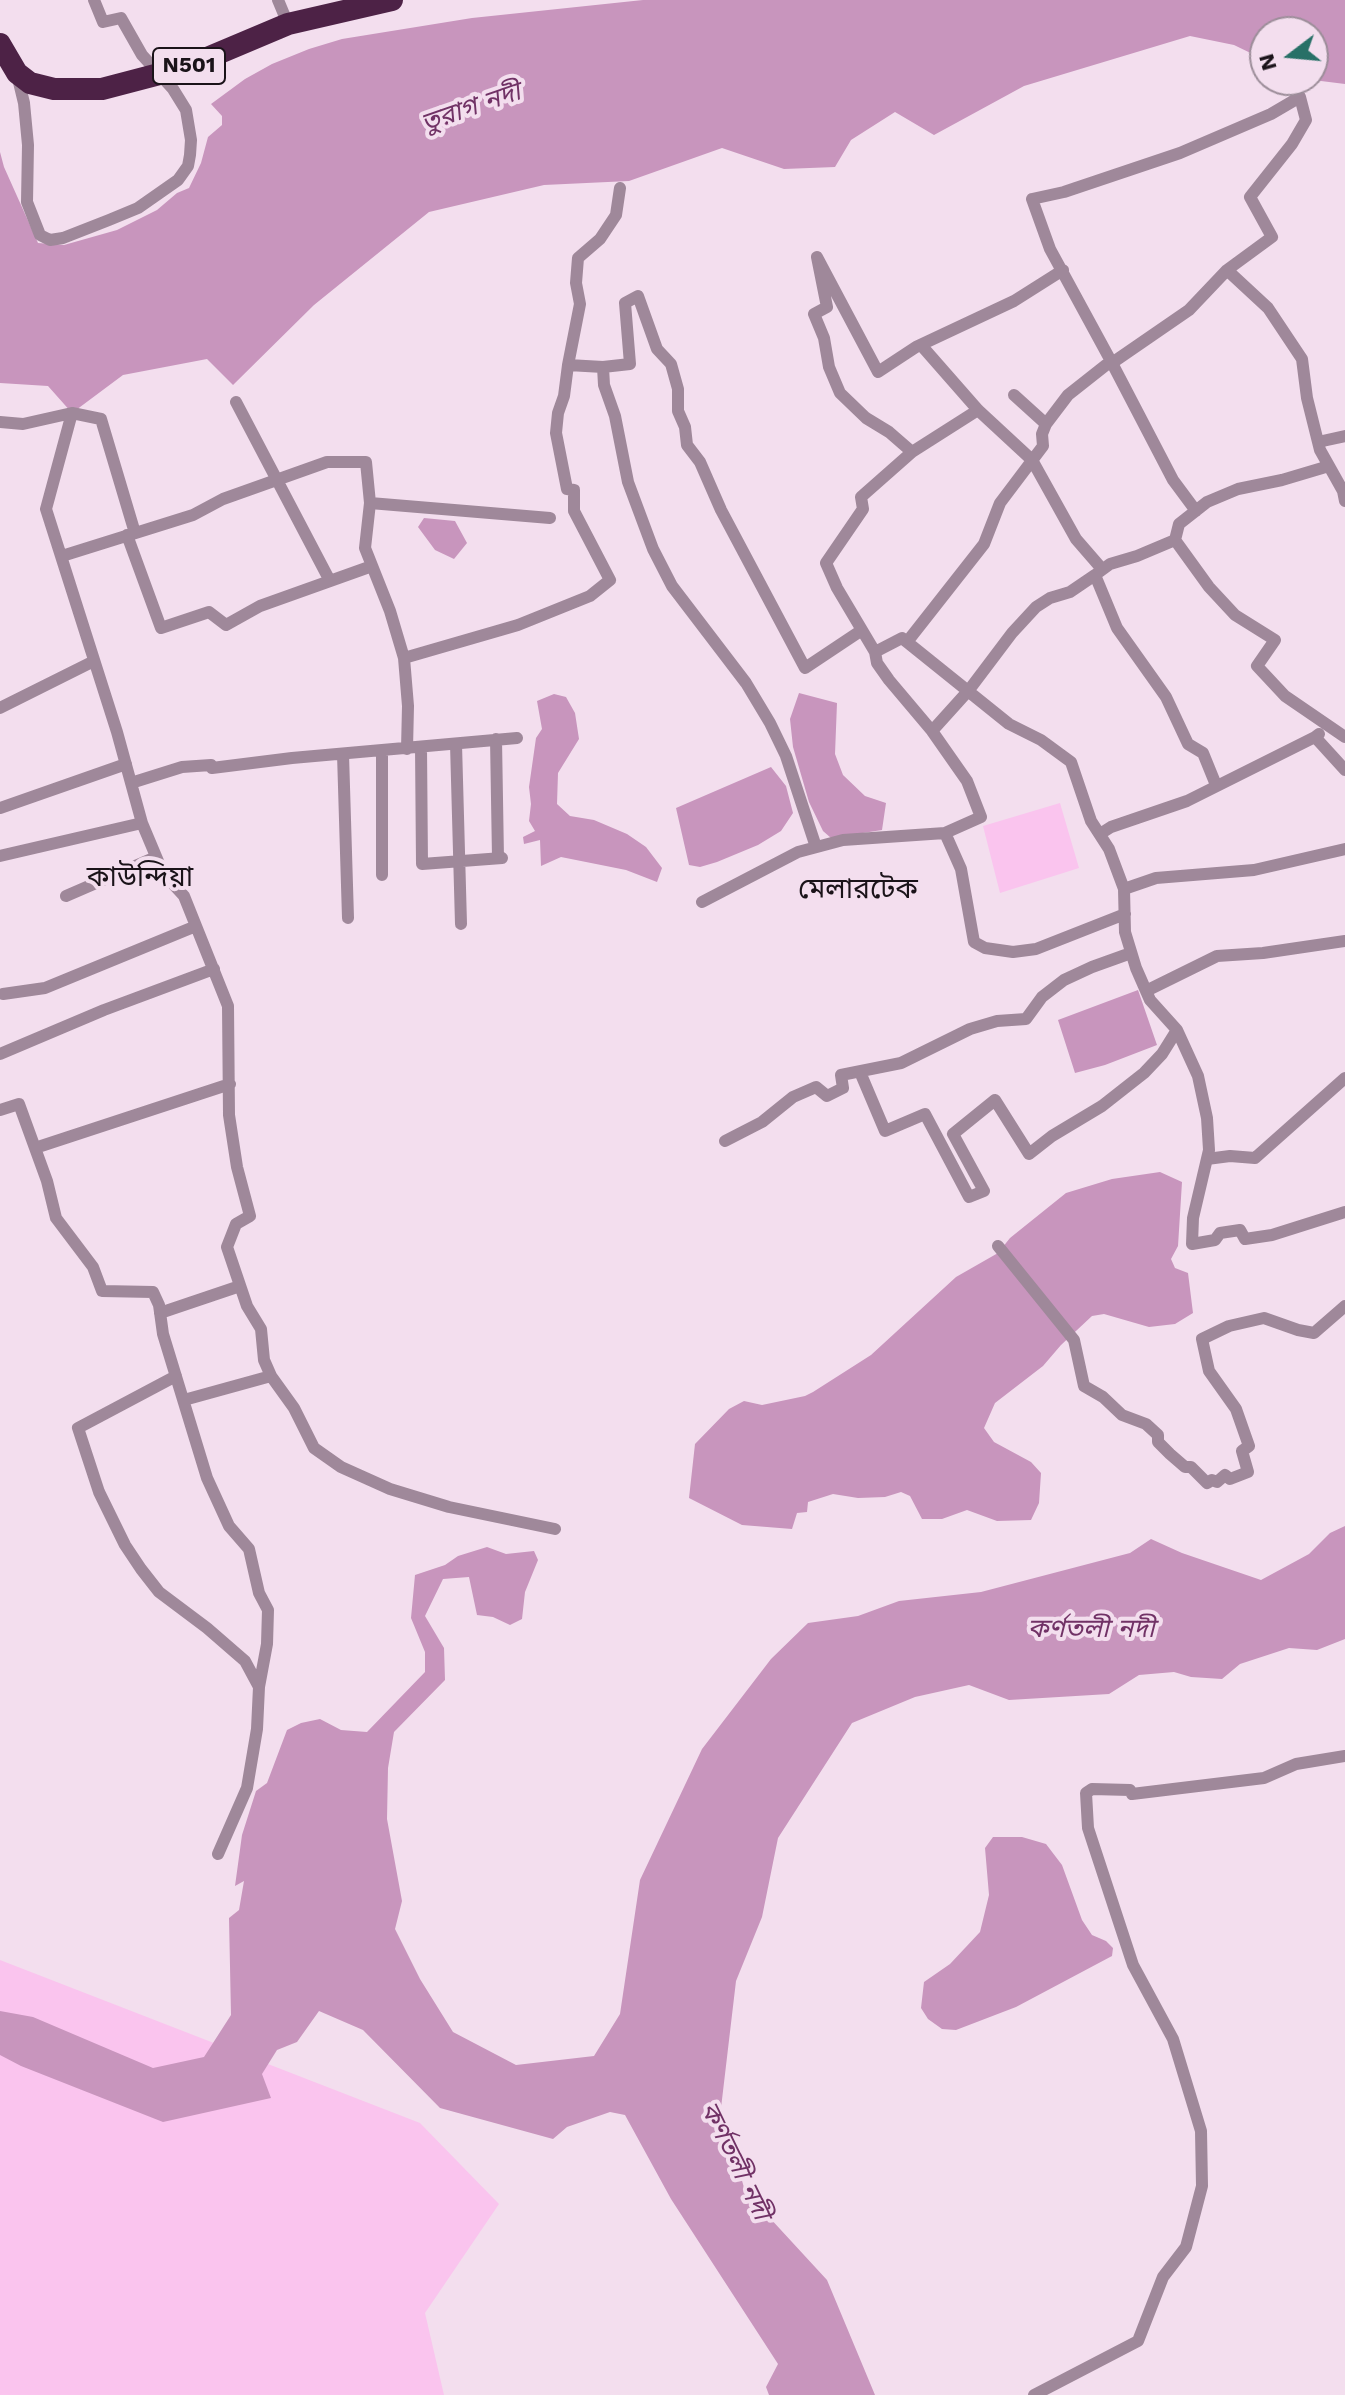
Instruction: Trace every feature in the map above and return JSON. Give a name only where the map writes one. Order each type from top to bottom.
[{"type":"highway","name":"N501","points":[[17,73],[34,85],[75,90],[102,89],[186,67],[288,24],[349,4],[392,0]]},
{"type":"highway","points":[[0,44],[17,73]]},
{"type":"street","points":[[17,73],[28,145],[27,202],[40,235],[50,240],[63,238],[138,208],[178,180],[188,166],[191,140],[186,110],[173,89],[142,55],[121,18],[103,22],[94,0]]},
{"type":"street","points":[[278,0],[288,24]]},
{"type":"street","points":[[907,642],[984,544],[1000,503],[1043,446],[1042,434],[1046,424],[1068,395],[1112,363],[1189,310],[1227,270],[1272,237],[1250,197],[1292,144],[1306,120],[1300,97],[1271,114],[1180,153],[1064,192],[1032,199],[1050,249],[1063,270],[1112,363],[1173,480],[1196,511]]},
{"type":"street","points":[[404,658],[518,625],[590,596],[610,580],[574,511],[574,490],[567,489],[556,433],[580,304],[576,283],[578,258],[600,239],[616,215],[620,188]]},
{"type":"street","points":[[912,452],[889,432],[866,418],[840,393],[814,314],[827,307],[817,257],[878,372],[921,345],[1014,301],[1063,270]]},
{"type":"street","points":[[1227,270],[1268,308],[1302,359],[1318,442],[1345,501]]},
{"type":"street","points":[[568,365],[603,367],[630,364],[625,303],[638,296],[657,349],[671,364],[687,445],[700,462],[721,510],[805,668],[862,630]]},
{"type":"street","points":[[921,345],[978,410],[1032,460],[1076,539],[1099,572],[1117,628],[1166,697],[1188,744],[1203,753],[1216,785]]},
{"type":"street","points":[[603,367],[604,385],[615,416],[628,482],[653,549],[672,586],[746,683],[770,723],[786,756],[816,847]]},
{"type":"street","points":[[1014,395],[1046,424]]},
{"type":"street","points":[[236,402],[330,581]]},
{"type":"street","points":[[702,902],[798,852],[843,840],[945,833],[981,817],[967,781],[915,708],[877,663],[875,652],[837,588],[826,563],[863,509],[861,497],[912,452],[978,410]]},
{"type":"street","points":[[0,422],[23,424],[72,413],[101,419],[131,534],[161,628],[209,612],[226,625],[260,606],[372,566]]},
{"type":"street","points":[[72,413],[46,509],[142,823],[163,873],[184,896],[228,1006],[229,1115],[237,1167],[250,1216],[236,1224],[227,1247],[247,1306],[261,1329],[264,1360],[314,1448],[341,1467],[390,1489],[449,1507],[555,1529]]},
{"type":"street","points":[[1318,442],[1345,436]]},
{"type":"street","points":[[62,556],[193,515],[223,499],[327,462],[366,462],[370,503],[365,548],[390,611],[404,658],[422,864],[500,858],[496,739]]},
{"type":"street","points":[[1329,466],[1238,489],[1207,502],[1179,524],[1175,540],[1209,587],[1235,615],[1275,640],[1257,666],[1285,696],[1345,737]]},
{"type":"street","points":[[370,503],[550,518]]},
{"type":"street","points":[[932,731],[1036,607],[1050,598],[1070,592],[1110,564],[1175,540]]},
{"type":"street","points":[[875,652],[902,638],[1009,724],[1041,740],[1071,762],[1091,821],[1109,849],[1124,889],[1125,932],[1146,991],[1160,1014],[1177,1030],[1198,1076],[1207,1118],[1209,1150],[1193,1218],[1192,1244],[1215,1240],[1220,1233],[1240,1230],[1245,1239],[1272,1235],[1345,1212]]},
{"type":"street","points":[[0,708],[94,661]]},
{"type":"street","points":[[1100,834],[1111,827],[1187,801],[1265,764],[1330,727]]},
{"type":"street","points":[[1315,737],[1345,770]]},
{"type":"street","points":[[131,783],[182,767],[211,765],[212,768],[517,738]]},
{"type":"street","points":[[456,744],[461,924]]},
{"type":"street","points":[[382,751],[382,875]]},
{"type":"street","points":[[343,754],[348,918]]},
{"type":"street","points":[[0,808],[126,764]]},
{"type":"street","points":[[0,856],[142,823]]},
{"type":"street","points":[[945,833],[961,869],[974,942],[985,948],[1013,952],[1036,949],[1125,914]]},
{"type":"street","points":[[1124,889],[1156,878],[1254,870],[1345,849]]},
{"type":"street","points":[[66,896],[156,857]]},
{"type":"street","points":[[3,994],[45,988],[196,926]]},
{"type":"street","points":[[1146,991],[1217,956],[1345,941]]},
{"type":"street","points":[[725,1141],[762,1122],[793,1097],[816,1087],[827,1096],[843,1088],[841,1075],[901,1063],[970,1029],[997,1021],[1026,1019],[1042,997],[1064,980],[1131,953]]},
{"type":"street","points":[[0,1054],[104,1010],[214,969]]},
{"type":"street","points":[[860,1072],[885,1131],[925,1114],[969,1197],[984,1191],[953,1134],[995,1100],[1029,1154],[1052,1136],[1102,1106],[1144,1073],[1162,1054],[1177,1030]]},
{"type":"street","points":[[1207,1159],[1230,1156],[1255,1158],[1345,1078]]},
{"type":"street","points":[[35,1148],[230,1084]]},
{"type":"street","points":[[0,1110],[19,1104],[56,1218],[93,1267],[102,1291],[153,1292],[207,1478],[229,1526],[249,1549],[259,1593],[268,1610],[257,1729],[247,1788],[218,1854]]},
{"type":"street","points":[[998,1246],[1074,1340],[1084,1386],[1103,1397],[1122,1415],[1146,1424],[1158,1435],[1158,1442],[1170,1454],[1185,1467],[1191,1467],[1207,1483],[1212,1480],[1217,1482],[1225,1475],[1230,1479],[1248,1472],[1242,1451],[1249,1446],[1236,1409],[1209,1371],[1202,1339],[1229,1326],[1264,1318],[1314,1333],[1345,1306]]},
{"type":"street","points":[[160,1313],[240,1286]]},
{"type":"street","points":[[176,1376],[78,1428],[99,1492],[125,1545],[141,1569],[159,1592],[245,1661],[259,1687]]},
{"type":"street","points":[[184,1400],[271,1376]]},
{"type":"street","points":[[1034,2395],[1138,2341],[1163,2277],[1186,2247],[1202,2186],[1201,2131],[1173,2039],[1133,1965],[1088,1828],[1086,1793],[1092,1789],[1105,1789],[1130,1790],[1132,1794],[1264,1778],[1296,1764],[1345,1756]]},
{"type":"shaded area","points":[[1060,803],[1079,868],[1000,893],[983,826]]},
{"type":"shaded area","points":[[0,1960],[420,2123],[499,2204],[425,2313],[444,2395],[0,2395]]},
{"type":"water","name":"তুরাগ নদী","points":[[643,0],[1345,0],[1345,84],[1329,82],[1329,16],[1249,16],[1249,52],[1234,45],[1190,36],[1024,86],[934,135],[895,112],[851,140],[835,167],[784,169],[722,148],[629,181],[544,185],[429,212],[314,305],[233,385],[207,359],[123,375],[72,413],[48,386],[0,383],[0,152],[38,243],[64,245],[117,230],[157,210],[177,193],[189,188],[201,163],[208,137],[222,125],[222,116],[211,104],[245,79],[272,64],[342,39],[472,18]]},
{"type":"water","points":[[424,518],[455,521],[467,543],[454,559],[435,550],[418,527]]},
{"type":"water","points":[[799,693],[837,703],[835,754],[843,775],[865,796],[886,803],[882,830],[831,838],[823,831],[809,802],[793,747],[790,719]]},
{"type":"water","points":[[554,694],[566,697],[575,713],[579,739],[558,773],[557,804],[570,816],[594,820],[627,834],[646,847],[662,868],[657,882],[626,870],[561,857],[541,866],[540,840],[524,844],[523,837],[535,831],[529,821],[529,787],[536,738],[542,729],[537,701]]},
{"type":"water","points":[[771,767],[786,786],[793,813],[781,831],[758,845],[717,862],[700,867],[689,865],[676,808]]},
{"type":"water","points":[[1138,990],[1157,1045],[1075,1073],[1058,1020]]},
{"type":"water","points":[[1160,1172],[1182,1182],[1178,1246],[1171,1259],[1175,1268],[1188,1273],[1193,1313],[1175,1324],[1149,1327],[1104,1314],[1092,1316],[1043,1366],[995,1403],[984,1428],[994,1442],[1031,1462],[1041,1473],[1039,1503],[1031,1520],[997,1521],[967,1510],[942,1519],[922,1519],[910,1496],[901,1492],[885,1497],[858,1498],[833,1494],[808,1502],[807,1512],[797,1513],[792,1529],[742,1525],[689,1498],[695,1444],[729,1409],[744,1401],[762,1405],[805,1396],[871,1355],[956,1277],[998,1253],[1010,1238],[1066,1193],[1112,1179]]},
{"type":"water","name":"কর্ণতলী নদী","points":[[1345,1526],[1345,1639],[1317,1650],[1289,1648],[1240,1664],[1222,1679],[1191,1677],[1174,1672],[1139,1675],[1109,1694],[1009,1700],[969,1685],[915,1697],[852,1723],[778,1838],[762,1917],[736,1981],[721,2108],[745,2191],[827,2280],[875,2395],[769,2395],[766,2387],[778,2364],[671,2199],[625,2115],[610,2112],[567,2127],[553,2139],[440,2108],[363,2030],[319,2011],[297,2042],[277,2050],[262,2074],[271,2098],[163,2122],[0,2055],[0,2011],[33,2017],[153,2068],[204,2057],[231,2015],[229,1918],[239,1910],[244,1881],[235,1886],[242,1835],[256,1791],[267,1783],[287,1730],[320,1719],[341,1730],[367,1732],[425,1672],[425,1652],[411,1618],[415,1575],[445,1565],[458,1556],[487,1547],[506,1554],[534,1551],[538,1560],[525,1592],[522,1619],[510,1625],[493,1617],[477,1615],[469,1577],[443,1579],[425,1616],[444,1648],[445,1680],[394,1732],[388,1768],[387,1819],[402,1901],[395,1929],[420,1979],[453,2032],[516,2065],[594,2056],[620,2014],[640,1880],[702,1749],[771,1659],[808,1623],[858,1616],[899,1601],[981,1592],[1130,1553],[1151,1539],[1261,1580],[1309,1554],[1330,1533]]},
{"type":"water","points":[[993,1837],[1022,1837],[1046,1844],[1062,1865],[1082,1920],[1092,1935],[1113,1948],[1112,1956],[1016,2007],[956,2030],[942,2029],[928,2019],[921,2008],[924,1982],[950,1964],[980,1932],[989,1895],[985,1848]]},
{"type":"district","name":"কাউন্দিয়া","points":[[140,878]]},
{"type":"district","name":"মেলারটেক","points":[[858,890]]}]
